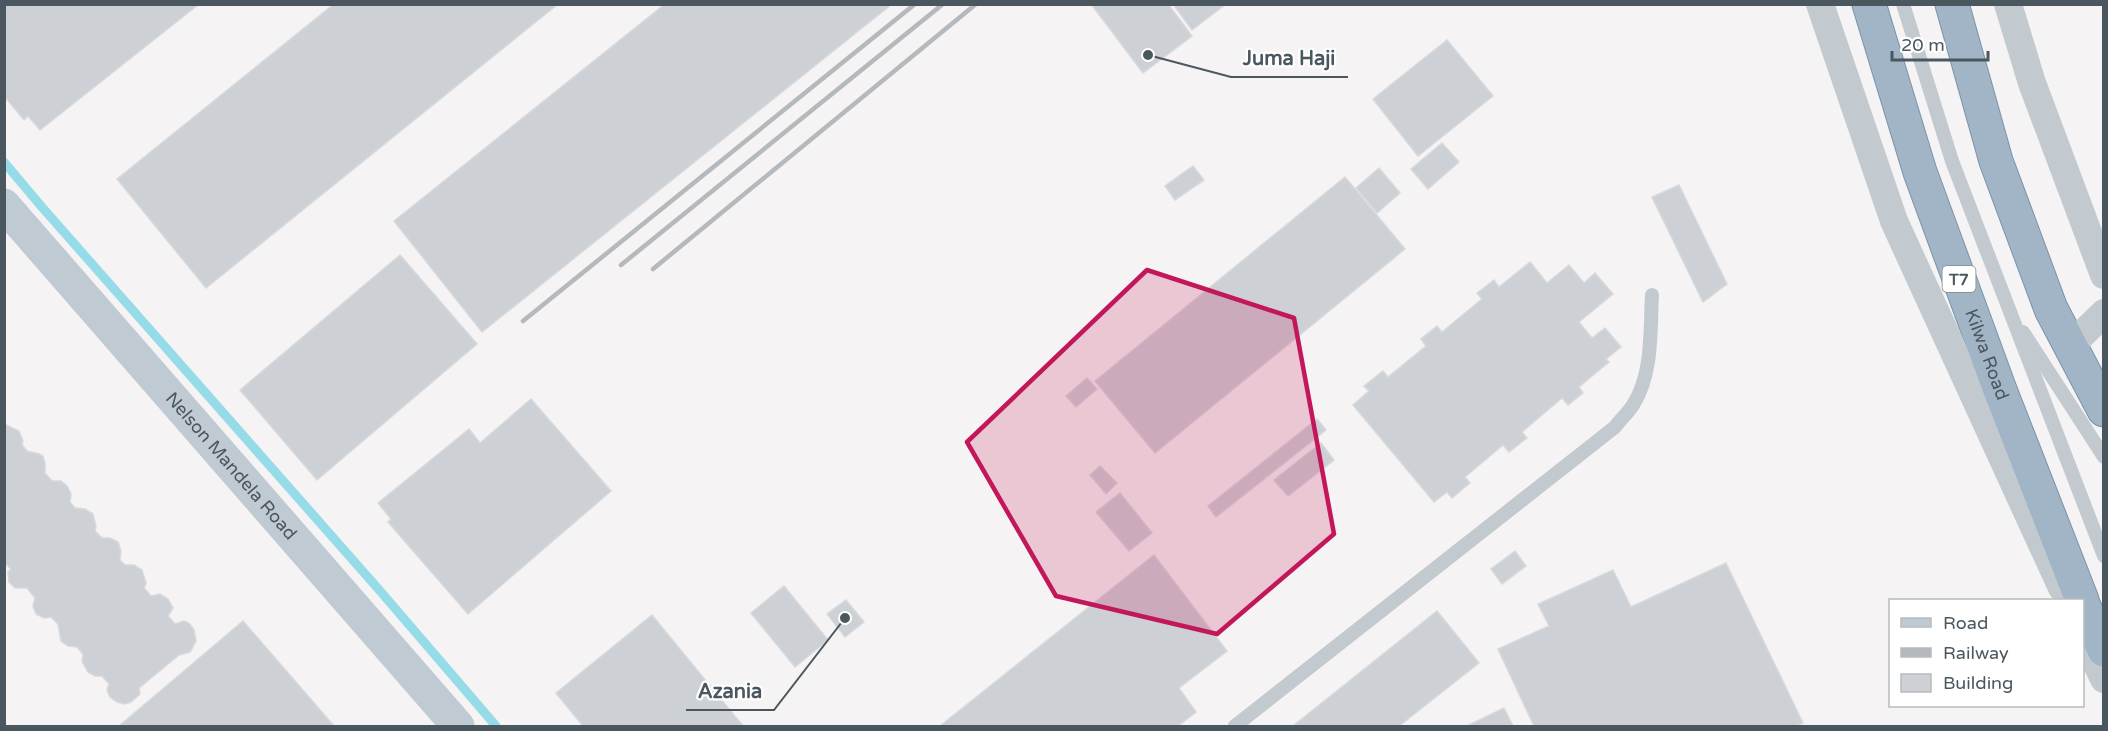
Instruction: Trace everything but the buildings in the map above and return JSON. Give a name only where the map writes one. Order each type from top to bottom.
[{"type":"highway","name":"Kilwa Road","points":[[1869,4],[1924,183],[2000,390],[2081,599]]},
{"type":"highway","points":[[1952,4],[1996,161],[2051,309],[2103,411]]},
{"type":"highway","name":"Kilwa Road","points":[[2084,606],[2103,650]]},
{"type":"main road","name":"Nelson Mandela Road","points":[[4,205],[458,726]]},
{"type":"street","points":[[1820,4],[1894,221],[2068,599]]},
{"type":"street","points":[[2008,4],[2032,83],[2103,275]]},
{"type":"street","points":[[2070,345],[2103,313]]},
{"type":"street","points":[[2084,637],[2103,679]]},
{"type":"lane","points":[[1903,4],[1952,161],[2103,556]]},
{"type":"lane","points":[[1235,726],[1615,427],[1633,406],[1647,367],[1652,296]]},
{"type":"lane","points":[[2007,308],[2103,457]]},
{"type":"highlighted area","points":[[1147,270],[1294,318],[1334,534],[1217,634],[1056,596],[967,442]]},
{"type":"waterway","points":[[4,162],[496,726]]},
{"type":"railway","points":[[523,321],[915,4]]},
{"type":"railway","points":[[621,265],[943,4]]},
{"type":"railway","points":[[653,269],[976,4]]},
{"type":"place","name":"Juma Haji","points":[[1148,55]]},
{"type":"place","name":"Azania","points":[[845,618]]}]
